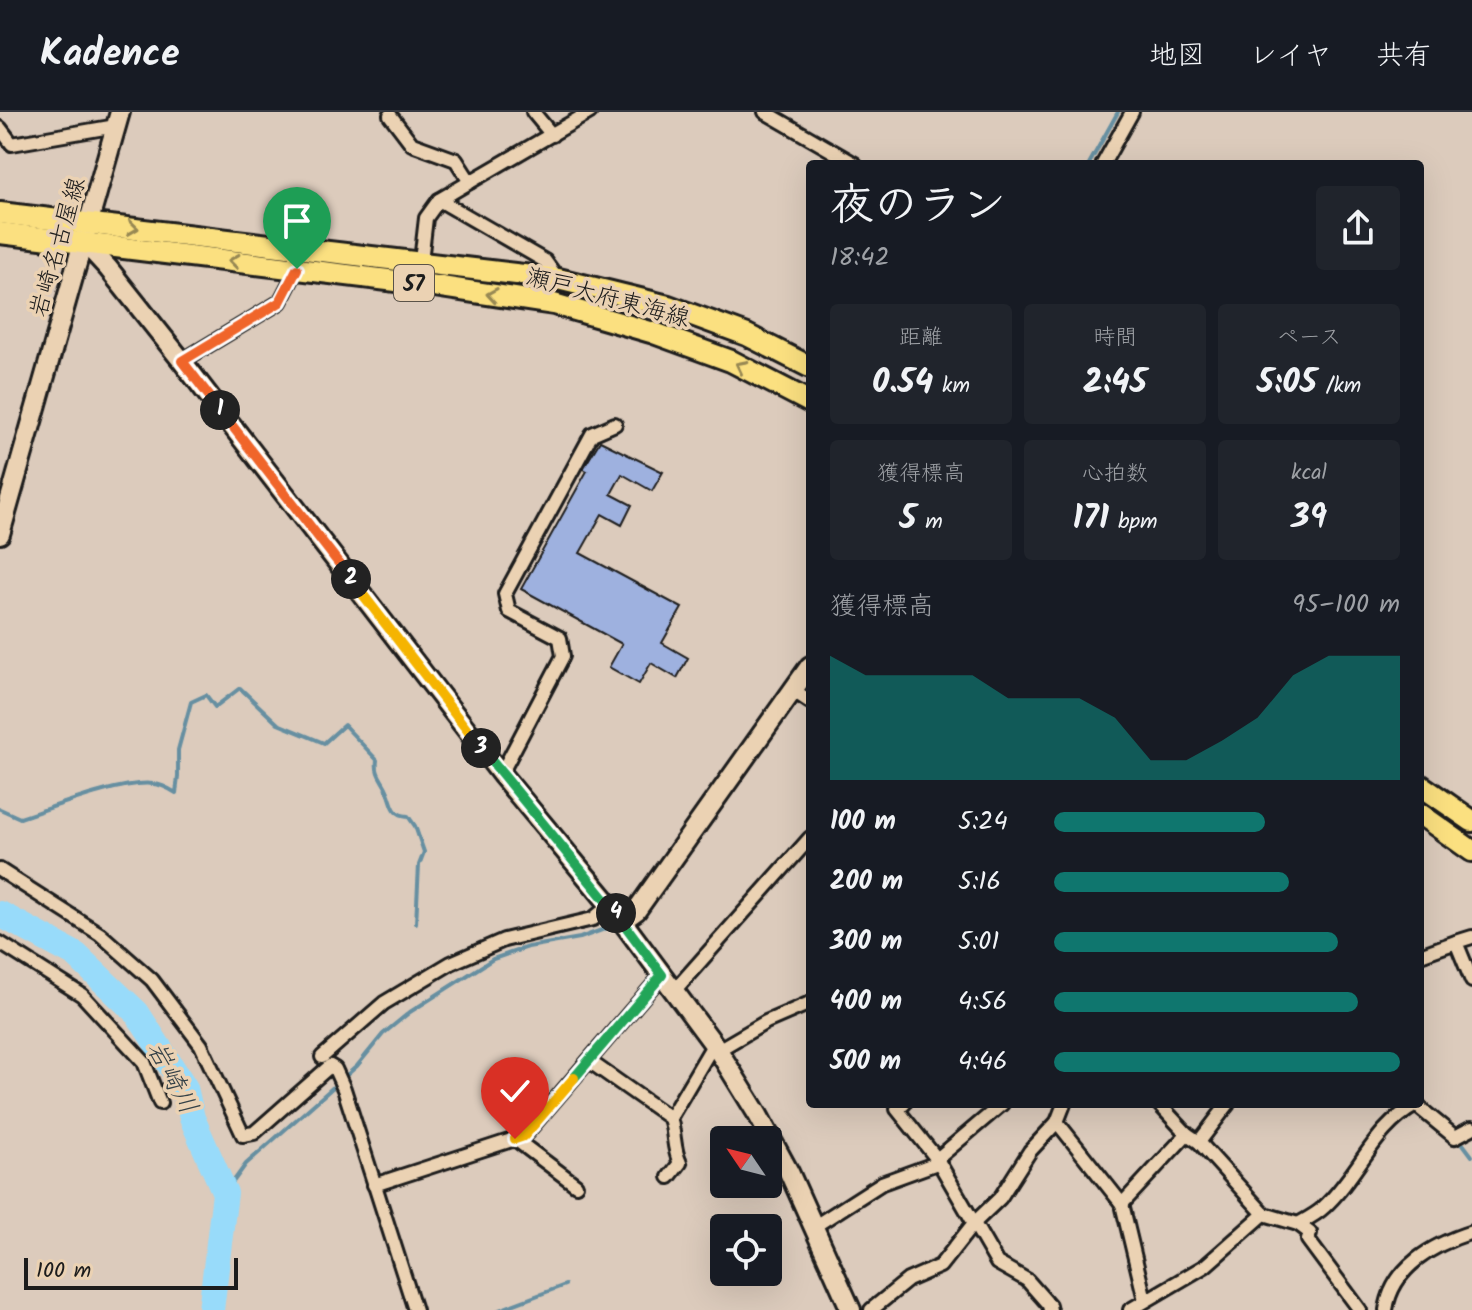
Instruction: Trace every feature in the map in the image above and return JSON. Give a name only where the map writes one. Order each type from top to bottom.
[{"type":"main road","name":"瀬戸大府東海線","points":[[0,213],[86,232],[297,269],[554,304],[654,333],[731,361],[806,400]]},
{"type":"main road","name":"瀬戸大府東海線","points":[[0,233],[86,232],[421,261],[558,279],[668,306],[747,335],[806,365]]},
{"type":"main road","points":[[1424,788],[1472,821]]},
{"type":"main road","points":[[1424,817],[1472,851]]},
{"type":"street","points":[[533,112],[552,135]]},
{"type":"street","points":[[421,261],[426,218],[439,200],[590,112]]},
{"type":"street","points":[[765,112],[848,160]]},
{"type":"street","points":[[1105,160],[1132,112]]},
{"type":"street","points":[[390,115],[412,144],[456,160],[470,182]]},
{"type":"street","points":[[0,128],[12,144],[118,119]]},
{"type":"street","name":"岩崎名古屋線","points":[[0,534],[118,119]]},
{"type":"street","points":[[439,200],[545,261],[558,279]]},
{"type":"street","points":[[86,232],[108,268],[501,774],[610,905],[716,1047],[758,1115],[815,1226],[851,1310]]},
{"type":"street","points":[[182,361],[280,302],[297,269]]},
{"type":"street","points":[[501,774],[563,656],[560,638],[509,611],[505,594],[592,434],[615,424]]},
{"type":"street","points":[[622,921],[636,911],[806,671]]},
{"type":"street","points":[[792,690],[806,699]]},
{"type":"street","points":[[374,1185],[524,1136],[589,1061],[806,842]]},
{"type":"street","points":[[1,876],[100,934],[152,980],[201,1045],[243,1135],[254,1133],[330,1066],[335,1069],[415,1310]]},
{"type":"street","points":[[322,1057],[384,1003],[451,963],[504,940],[593,919],[610,905]]},
{"type":"street","points":[[1424,954],[1472,937]]},
{"type":"street","points":[[1456,942],[1472,981]]},
{"type":"street","points":[[0,943],[82,995],[144,1062],[160,1103]]},
{"type":"street","points":[[670,1118],[716,1047],[806,1005]]},
{"type":"street","points":[[589,1061],[670,1118],[680,1163],[669,1177]]},
{"type":"street","points":[[898,1108],[937,1161],[997,1263],[1027,1280],[1050,1310]]},
{"type":"street","points":[[815,1226],[882,1183],[937,1161],[997,1108]]},
{"type":"street","points":[[871,1310],[908,1280],[940,1266],[974,1223],[1000,1198],[1030,1151],[1057,1122],[1062,1108]]},
{"type":"street","points":[[1163,1108],[1199,1142],[1264,1214],[1298,1224],[1310,1233],[1308,1240],[1360,1310]]},
{"type":"street","points":[[1199,1142],[1225,1108]]},
{"type":"street","points":[[1298,1224],[1324,1207],[1403,1108]]},
{"type":"street","points":[[1420,1108],[1455,1137],[1472,1128]]},
{"type":"street","points":[[1057,1122],[1122,1204],[1145,1300]]},
{"type":"street","points":[[1122,1204],[1187,1134]]},
{"type":"street","points":[[515,1139],[576,1185]]},
{"type":"street","points":[[1130,1310],[1205,1266],[1264,1214]]},
{"type":"street","points":[[1386,1310],[1388,1297],[1410,1262],[1450,1239],[1472,1232]]},
{"type":"building","points":[[600,441],[663,472],[652,491],[622,474],[611,494],[632,505],[622,525],[602,514],[580,553],[682,608],[662,643],[688,658],[677,678],[651,663],[639,684],[609,667],[622,644],[521,589],[587,471],[583,469]]},
{"type":"waterway","points":[[1091,160],[1118,112]]},
{"type":"waterway","points":[[0,809],[20,818],[87,796],[140,784],[159,785],[176,793],[178,750],[191,702],[206,695],[215,707],[240,688],[278,724],[324,743],[344,725],[377,760],[378,774],[394,808],[399,814],[408,816],[415,826],[424,852],[419,865],[416,923]]},
{"type":"waterway","name":"岩崎川","points":[[0,914],[76,955],[137,1013],[185,1088],[192,1118],[225,1193],[211,1310]]},
{"type":"waterway","points":[[225,1193],[246,1164],[357,1066],[383,1034],[410,1012],[493,959],[528,947],[580,938],[610,927]]},
{"type":"waterway","points":[[1463,1144],[1472,1156]]},
{"type":"waterway","points":[[499,1310],[565,1285]]},
{"type":"route","points":[[297,269],[280,302],[182,361],[501,774],[610,905],[662,975],[524,1136],[515,1139]]}]
